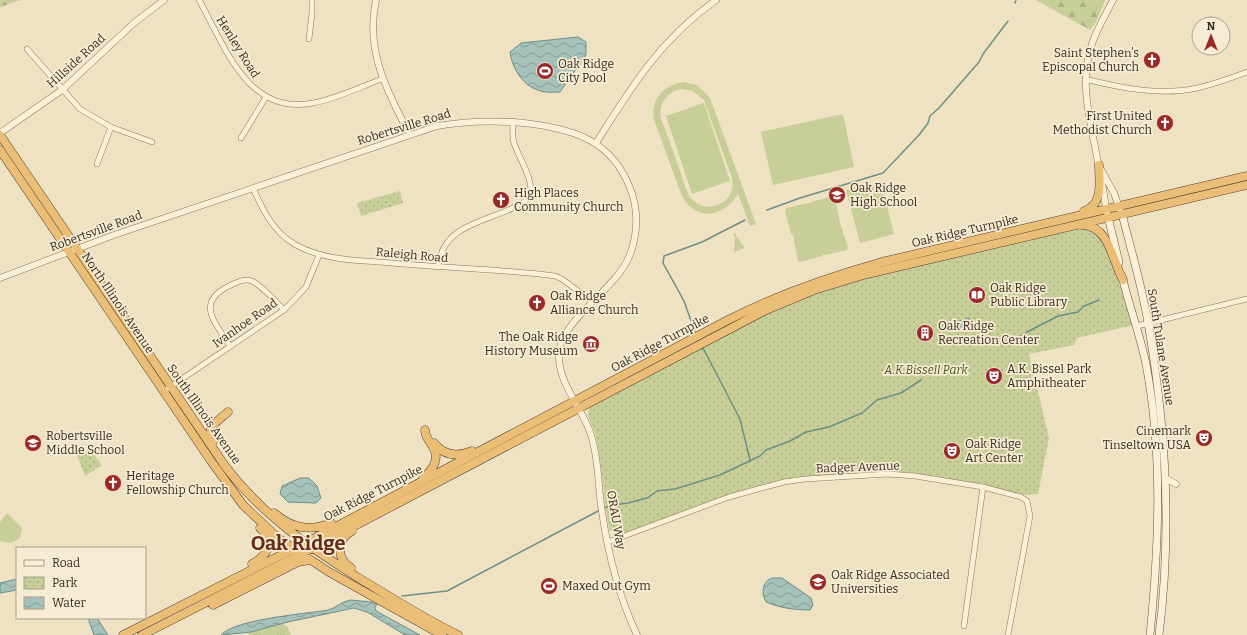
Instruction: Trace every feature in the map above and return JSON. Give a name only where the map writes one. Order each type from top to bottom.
[{"type":"highway","name":"South Illinois Avenue","points":[[0,134],[78,249],[167,389],[194,421],[236,481],[280,525],[308,545],[376,589],[458,635]]},
{"type":"highway","name":"North Illinois Avenue","points":[[0,150],[69,252],[167,389],[229,487],[243,505],[270,531],[301,554]]},
{"type":"highway","points":[[1008,233],[1024,225],[1093,207],[1099,192],[1098,165]]},
{"type":"highway","name":"Oak Ridge Turnpike","points":[[123,635],[226,584],[293,548],[308,545],[381,512],[728,320],[786,293],[848,272],[1008,233],[1120,210],[1245,177]]},
{"type":"highway","name":"Oak Ridge Turnpike","points":[[1120,210],[1247,185]]},
{"type":"highway","name":"Oak Ridge Turnpike","points":[[142,635],[301,554],[308,545],[385,500],[522,429],[577,404],[750,318],[814,290],[867,274],[1078,225],[1107,213]]},
{"type":"highway","points":[[1078,225],[1087,225],[1107,240],[1123,280]]},
{"type":"highway","points":[[194,421],[205,424],[228,412],[213,425],[210,430],[210,436],[226,460],[236,481]]},
{"type":"highway","points":[[249,495],[261,501],[286,522],[304,529],[319,528],[385,500],[431,470],[435,452],[425,436],[425,430],[441,450],[448,454],[457,455],[464,454],[495,438],[522,429]]},
{"type":"highway","points":[[226,584],[239,572],[263,557],[268,546],[267,536],[254,522],[243,505]]},
{"type":"highway","points":[[376,589],[366,577],[346,564],[340,557],[340,551],[342,539],[346,535],[366,524],[381,512]]},
{"type":"highway","points":[[301,554],[442,635]]},
{"type":"highway","points":[[162,625],[207,608],[298,562],[310,560]]},
{"type":"main road","name":"South Tulane Avenue","points":[[1120,210],[1148,322],[1156,408],[1165,478],[1164,593],[1159,635]]},
{"type":"main road","name":"South Tulane Avenue","points":[[1107,213],[1123,280],[1137,326],[1156,408],[1159,510],[1150,635]]},
{"type":"street","name":"Hillside Road","points":[[0,134],[62,90],[134,23],[164,0]]},
{"type":"street","name":"Henley Road","points":[[199,0],[242,76],[254,90],[266,97],[288,104],[314,103],[382,78]]},
{"type":"street","points":[[309,39],[312,0]]},
{"type":"street","points":[[376,0],[373,32],[377,64],[382,78],[410,135]]},
{"type":"street","points":[[596,143],[626,96],[660,50],[688,21],[716,0]]},
{"type":"street","points":[[1107,213],[1086,103],[1085,79],[1093,42],[1113,0]]},
{"type":"street","points":[[27,49],[80,109],[111,126],[152,142]]},
{"type":"street","points":[[1085,79],[1146,90],[1177,90],[1196,88],[1247,72]]},
{"type":"street","points":[[242,138],[266,97]]},
{"type":"street","name":"Robertsville Road","points":[[0,278],[114,234],[437,126],[465,121],[489,120],[513,121],[571,131],[596,143],[616,162],[627,181],[634,201],[636,226],[634,243],[623,269],[568,329],[559,348],[561,373],[577,404]]},
{"type":"street","points":[[438,267],[442,248],[455,233],[526,202],[530,195],[531,187],[514,143],[513,121]]},
{"type":"street","points":[[97,164],[111,126]]},
{"type":"street","name":"South Tulane Avenue","points":[[1098,165],[1114,193],[1120,210]]},
{"type":"street","name":"Raleigh Road","points":[[253,188],[265,215],[275,227],[296,245],[319,255],[438,267],[555,276],[562,279],[593,302]]},
{"type":"street","name":"Ivanhoe Road","points":[[167,389],[284,310],[306,287],[319,255]]},
{"type":"street","points":[[230,346],[212,317],[209,307],[213,298],[229,286],[242,280],[250,280],[259,285],[284,310]]},
{"type":"street","points":[[1137,326],[1148,322],[1247,299]]},
{"type":"street","name":"ORAU Way","points":[[577,404],[592,437],[602,512],[608,542],[622,597],[637,635]]},
{"type":"street","name":"Badger Avenue","points":[[608,542],[729,497],[784,482],[888,474],[915,476],[983,487],[1021,497],[1027,501],[1029,507],[1030,516],[1008,635]]},
{"type":"street","points":[[1165,478],[1176,484],[1166,489]]},
{"type":"street","points":[[964,626],[983,487]]},
{"type":"green space","points":[[0,0],[21,0],[0,7]]},
{"type":"green space","points":[[1036,0],[1105,0],[1095,24],[1090,30]]},
{"type":"green space","points":[[684,82],[697,85],[710,98],[756,224],[750,226],[738,194],[725,208],[710,214],[695,210],[688,205],[682,196],[654,120],[653,113],[656,100],[660,94],[670,86]],"holes":[[[681,89],[693,91],[704,100],[732,178],[730,195],[718,205],[710,207],[702,206],[695,202],[689,195],[660,114],[664,100],[671,93]]]},
{"type":"green space","points":[[704,103],[730,181],[692,194],[666,116]]},
{"type":"green space","points":[[843,114],[854,167],[773,185],[761,132]]},
{"type":"green space","points":[[881,181],[894,234],[860,243],[846,190]]},
{"type":"green space","points":[[400,191],[403,203],[361,216],[357,203]]},
{"type":"green space","points":[[833,196],[835,198],[840,223],[848,247],[847,250],[825,255],[823,254],[822,256],[800,262],[798,261],[793,235],[791,234],[785,211],[786,208],[808,203],[810,204],[811,202]]},
{"type":"green space","name":"A.K.Bissell Park","points":[[1080,227],[1089,228],[1103,238],[1134,325],[1077,338],[1074,345],[1029,354],[1049,438],[1038,494],[1021,495],[914,473],[892,472],[792,479],[763,485],[729,495],[623,535],[617,535],[609,529],[598,445],[588,416],[591,404],[769,311],[814,293],[861,279]]},
{"type":"green space","points":[[736,233],[736,236],[745,248],[734,252],[735,237],[733,234]]},
{"type":"green space","points":[[89,449],[102,465],[85,476],[77,455]]},
{"type":"green space","points":[[7,513],[22,528],[20,538],[11,543],[0,541],[0,522]]},
{"type":"green space","points":[[283,624],[287,626],[291,635],[247,635],[251,632]]},
{"type":"water","name":"Oak Ridge City Pool","points":[[578,37],[586,42],[586,55],[560,92],[545,92],[535,89],[524,81],[513,64],[510,52],[521,43]]},
{"type":"water","points":[[969,318],[971,327],[958,330],[956,322]]},
{"type":"water","points":[[300,478],[309,478],[317,486],[321,498],[316,503],[288,502],[280,494],[282,486]]},
{"type":"water","points":[[772,578],[782,578],[811,598],[813,605],[810,610],[799,610],[777,606],[766,602],[763,595],[763,588],[766,582]]},
{"type":"water","points":[[16,579],[16,590],[0,593],[0,583]]},
{"type":"water","points":[[350,600],[372,602],[377,605],[375,607],[376,611],[420,635],[405,635],[367,612],[354,608],[288,622],[251,632],[221,635],[229,629],[240,625],[271,618],[328,610]]},
{"type":"water","points":[[88,619],[98,619],[108,635],[94,635]]},
{"type":"waterway","points":[[767,210],[800,198],[883,173],[919,135],[928,123],[930,116],[939,108],[979,62],[983,54],[1008,21]]},
{"type":"waterway","points":[[695,332],[684,301],[663,263],[664,256],[702,242],[745,220]]},
{"type":"waterway","points":[[1001,343],[1024,335],[1058,316],[1078,312],[1084,306],[1099,300]]},
{"type":"waterway","points":[[703,348],[740,419],[750,460]]},
{"type":"waterway","points":[[604,508],[647,498],[657,491],[675,489],[720,475],[760,456],[766,450],[790,441],[806,432],[829,427],[862,413],[877,400],[901,393],[921,380]]},
{"type":"waterway","points":[[402,596],[447,591],[600,510]]},
{"type":"place","name":"Saint Stephen's Episcopal Church","points":[[1152,60]]},
{"type":"place","name":"Oak Ridge City Pool","points":[[545,71]]},
{"type":"place","name":"First United Methodist Church","points":[[1165,123]]},
{"type":"place","name":"Oak Ridge High School","points":[[837,195]]},
{"type":"place","name":"High Places Community Church","points":[[501,200]]},
{"type":"place","name":"Oak Ridge Public Library","points":[[977,295]]},
{"type":"place","name":"Oak Ridge Alliance Church","points":[[537,303]]},
{"type":"place","name":"Oak Ridge Recreation Center","points":[[925,333]]},
{"type":"place","name":"The Oak Ridge History Museum","points":[[591,344]]},
{"type":"place","name":"A.K. Bissel Park Amphitheater","points":[[994,376]]},
{"type":"place","name":"Cinemark Tinseltown USA","points":[[1204,438]]},
{"type":"place","name":"Robertsville Middle School","points":[[33,443]]},
{"type":"place","name":"Oak Ridge Art Center","points":[[952,451]]},
{"type":"place","name":"Heritage Fellowship Church","points":[[113,483]]},
{"type":"place","name":"Oak Ridge Associated Universities","points":[[818,582]]},
{"type":"place","name":"Maxed Out Gym","points":[[549,586]]},
{"type":"district","name":"Oak Ridge","points":[[298,543]]}]
